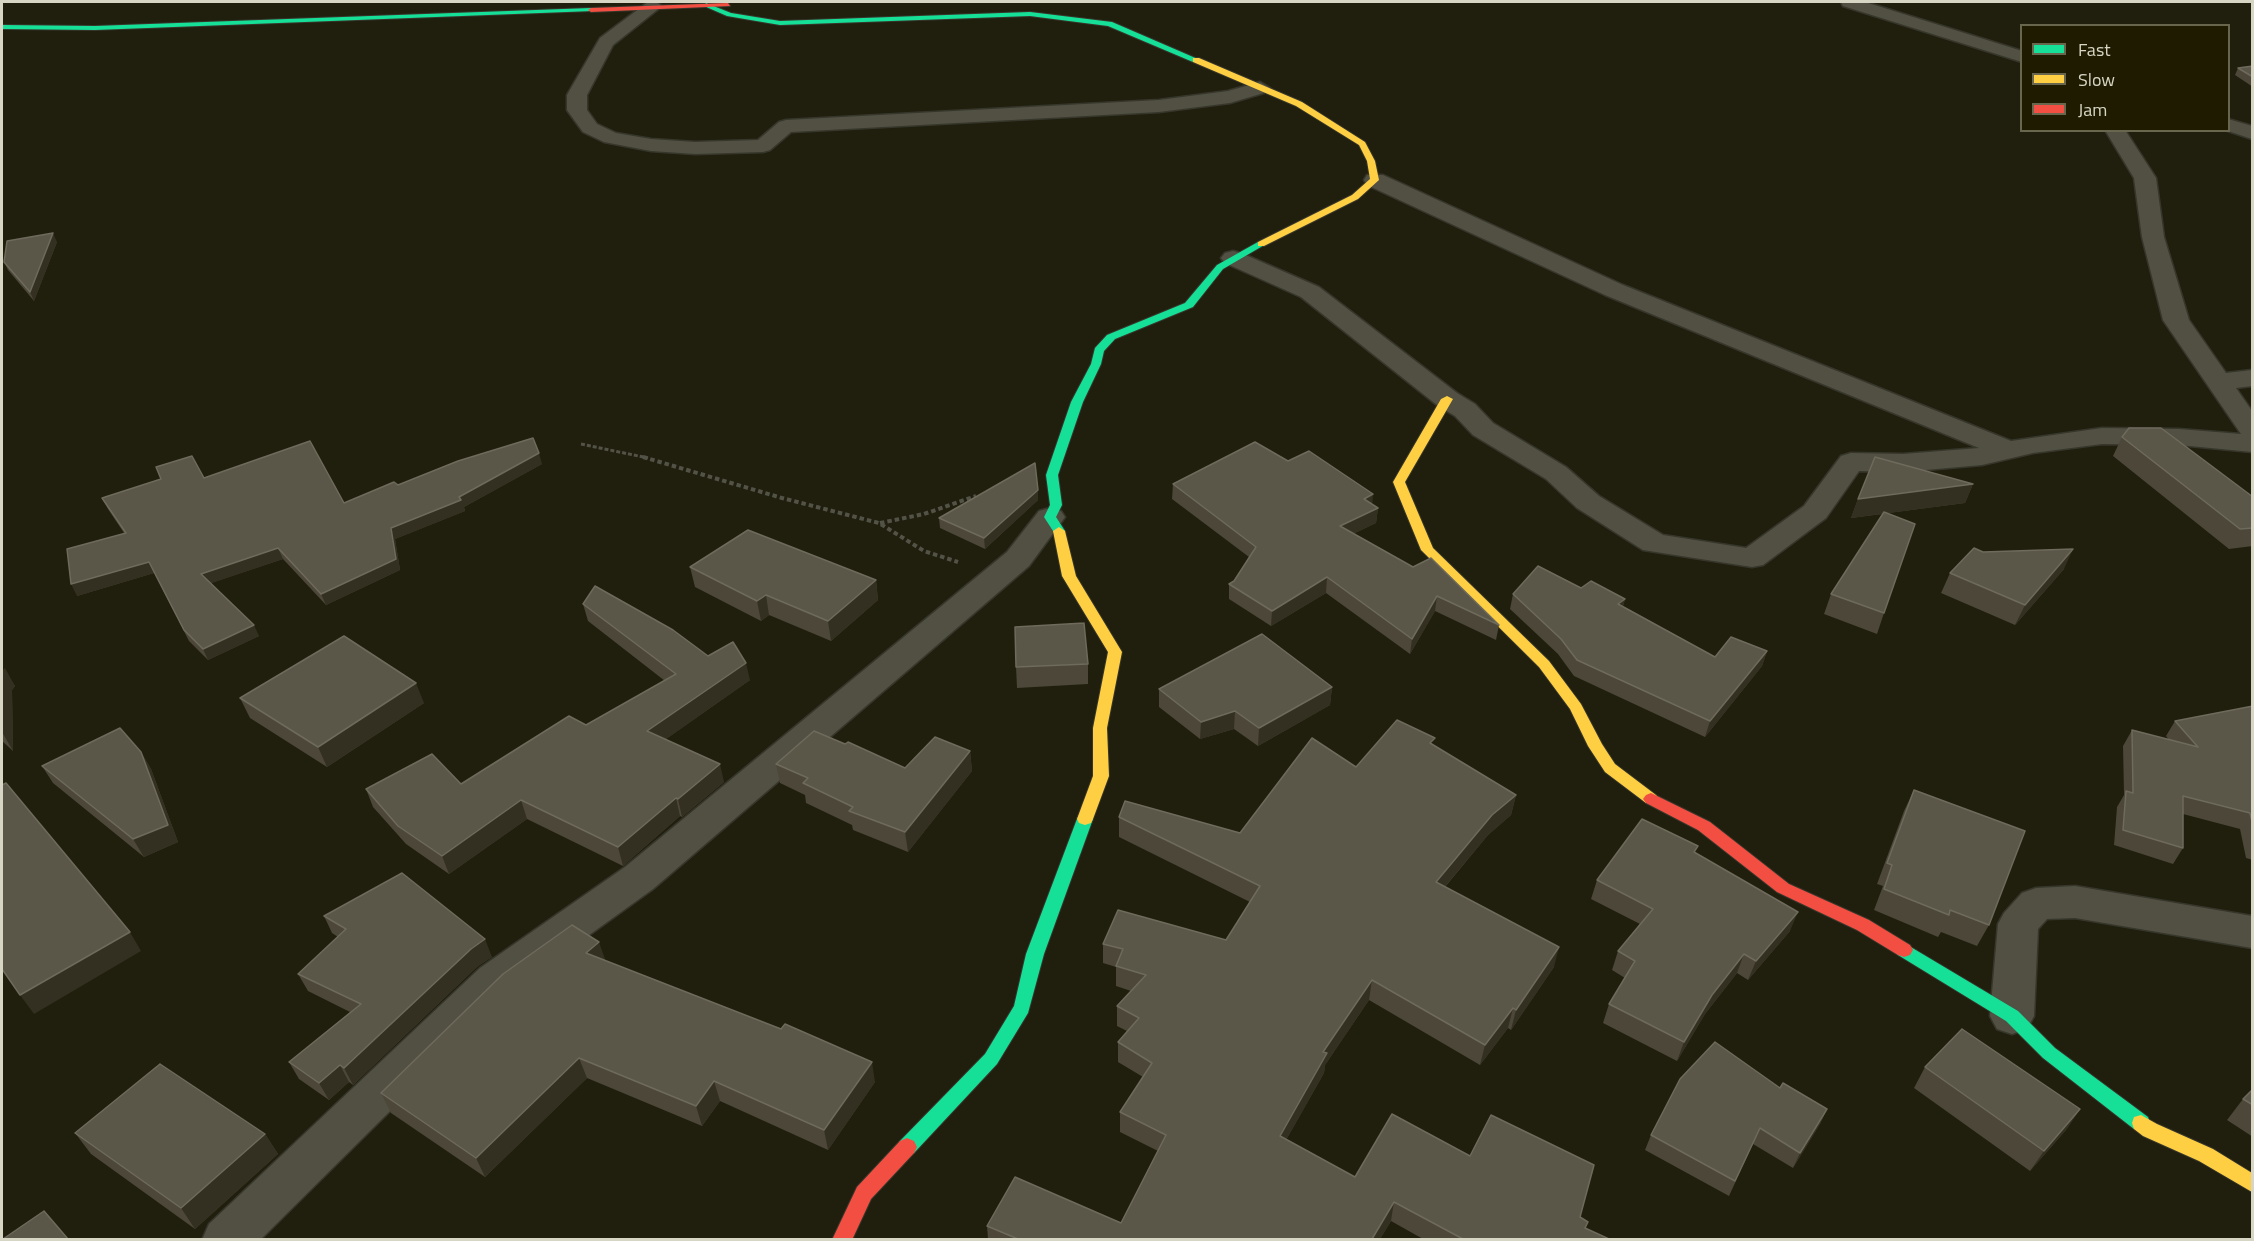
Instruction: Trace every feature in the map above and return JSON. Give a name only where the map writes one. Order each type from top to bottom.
[{"type":"street","points":[[1851,2],[1900,2]]},
{"type":"street","points":[[1851,2],[2020,56]]},
{"type":"street","points":[[655,4],[606,42],[577,95],[577,110],[590,128],[610,138],[651,145],[695,148],[763,146],[786,126],[1159,106],[1230,97],[1260,88]]},
{"type":"street","points":[[2,27],[95,28],[655,4],[750,4]]},
{"type":"street","points":[[706,5],[737,17],[780,23],[1030,14],[1109,24],[1299,104],[1362,144],[1371,161],[1375,180]]},
{"type":"street","points":[[2230,126],[2253,126]]},
{"type":"street","points":[[2230,126],[2253,133]]},
{"type":"street","points":[[2116,132],[2145,178],[2153,237],[2176,320],[2253,430]]},
{"type":"street","points":[[226,1239],[495,980],[639,878],[1018,559],[1050,517],[1056,505],[1052,475],[1077,402],[1104,343],[1111,337],[1189,305],[1220,267],[1233,258],[1355,197],[1375,180]]},
{"type":"street","points":[[1375,180],[1614,290],[2010,450]]},
{"type":"street","points":[[1233,258],[1311,292],[1446,399],[1465,410],[1483,429],[1556,473],[1588,502],[1654,543],[1752,558],[1815,512],[1851,462],[1915,462],[1982,456],[2102,436],[2179,437],[2253,444]]},
{"type":"street","points":[[2219,382],[2253,378]]},
{"type":"street","points":[[1446,399],[1400,482],[1427,550],[1544,664],[1576,707],[1594,746],[1610,768],[1644,795],[1704,826],[1783,888],[1863,925],[2012,1017],[2049,1053],[2150,1130],[2206,1155],[2253,1183]]},
{"type":"street","points":[[842,1239],[864,1193],[992,1059],[1022,1008],[1035,954],[1101,776],[1100,728],[1115,652],[1069,576],[1060,545],[1060,533],[1050,517]]},
{"type":"street","points":[[2012,1017],[2018,924],[2036,904],[2075,902],[2253,932]]},
{"type":"path","points":[[581,444],[637,455],[782,498],[879,523],[924,551],[959,562],[1018,559]]},
{"type":"path","points":[[879,523],[924,514],[976,496]]},
{"type":"building","points":[[2253,66],[2253,77],[2238,68]]},
{"type":"building","points":[[53,233],[30,292],[4,262],[7,241]]},
{"type":"building","points":[[2129,428],[2161,428],[2253,497],[2253,528],[2240,529],[2122,437]]},
{"type":"building","points":[[533,438],[539,453],[459,497],[461,500],[391,528],[396,559],[321,594],[278,548],[201,574],[254,625],[203,649],[184,630],[149,562],[71,584],[67,549],[126,533],[102,498],[161,479],[156,467],[192,456],[204,478],[310,441],[344,503],[394,482],[398,485],[458,461]]},
{"type":"building","points":[[1255,442],[1288,461],[1309,451],[1373,494],[1364,499],[1378,508],[1340,526],[1413,567],[1431,558],[1499,625],[1437,596],[1412,639],[1327,577],[1272,611],[1229,584],[1234,581],[1256,547],[1173,484]]},
{"type":"building","points":[[1875,457],[1973,484],[1858,499]]},
{"type":"building","points":[[1035,463],[1038,490],[984,538],[939,518]]},
{"type":"building","points":[[1884,512],[1915,524],[1884,613],[1831,594]]},
{"type":"building","points":[[748,530],[876,580],[828,621],[766,595],[757,601],[690,567]]},
{"type":"building","points":[[1974,548],[1983,552],[2073,549],[2025,605],[1950,573]]},
{"type":"building","points":[[1538,566],[1581,588],[1591,581],[1625,599],[1618,604],[1715,657],[1731,637],[1767,651],[1710,721],[1577,660],[1561,639],[1513,594]]},
{"type":"building","points":[[595,586],[673,630],[708,656],[733,642],[746,663],[647,731],[720,764],[618,847],[521,800],[442,856],[398,826],[366,789],[432,754],[461,784],[569,716],[586,725],[676,674],[583,604]]},
{"type":"building","points":[[1084,623],[1088,664],[1016,667],[1015,627]]},
{"type":"building","points":[[1262,634],[1332,687],[1259,728],[1235,711],[1201,722],[1159,689]]},
{"type":"building","points":[[344,636],[416,683],[318,747],[240,698]]},
{"type":"building","points":[[2253,706],[2253,826],[2250,813],[2183,796],[2183,848],[2123,830],[2126,791],[2133,793],[2132,730],[2198,747],[2175,721]]},
{"type":"building","points":[[1397,720],[1435,738],[1430,743],[1516,795],[1492,815],[1436,882],[1559,947],[1516,1010],[1513,1008],[1485,1045],[1372,980],[1323,1052],[1327,1053],[1280,1136],[1355,1177],[1392,1114],[1470,1156],[1491,1115],[1594,1165],[1580,1217],[1588,1222],[1585,1228],[1609,1239],[1463,1239],[1394,1202],[1372,1239],[1018,1239],[987,1226],[1015,1177],[1121,1223],[1166,1135],[1120,1112],[1152,1063],[1118,1042],[1139,1018],[1117,1006],[1146,975],[1116,966],[1123,949],[1103,944],[1118,910],[1226,940],[1260,886],[1119,817],[1125,801],[1240,833],[1312,738],[1356,767]]},
{"type":"building","points":[[120,728],[141,752],[168,825],[133,839],[42,766]]},
{"type":"building","points":[[814,731],[845,744],[848,742],[905,768],[935,737],[970,751],[905,832],[849,811],[853,807],[803,783],[808,778],[776,764]]},
{"type":"building","points":[[6,783],[130,932],[20,995],[2,969],[2,785]]},
{"type":"building","points":[[1914,790],[2025,831],[1989,925],[1950,910],[1949,915],[1884,889],[1892,865],[1887,863]]},
{"type":"building","points":[[1642,819],[1698,846],[1694,852],[1798,912],[1756,961],[1744,954],[1712,995],[1684,1042],[1609,1004],[1635,961],[1618,951],[1653,909],[1597,880]]},
{"type":"building","points":[[402,873],[485,939],[471,949],[344,1068],[340,1065],[319,1083],[289,1062],[361,1004],[298,974],[346,929],[324,916]]},
{"type":"building","points":[[572,925],[599,942],[586,953],[781,1029],[785,1024],[872,1062],[824,1130],[714,1081],[696,1106],[579,1058],[476,1158],[381,1093],[503,974]]},
{"type":"building","points":[[1962,1029],[2080,1109],[2044,1151],[1925,1067]]},
{"type":"building","points":[[1715,1042],[1780,1088],[1783,1083],[1827,1109],[1800,1153],[1760,1128],[1735,1181],[1651,1135],[1680,1079]]},
{"type":"building","points":[[160,1064],[265,1134],[181,1208],[75,1133]]},
{"type":"building","points":[[2253,1089],[2253,1105],[2243,1099]]},
{"type":"building","points":[[44,1211],[68,1239],[3,1239]]},
{"type":"traffic: fast","points":[[706,5],[729,15],[780,23],[1030,14],[1109,24],[1196,60]]},
{"type":"traffic: fast","points":[[2,27],[95,28],[591,10]]},
{"type":"traffic: fast","points":[[1059,531],[1050,517],[1056,505],[1052,475],[1077,402],[1096,364],[1099,350],[1111,337],[1189,305],[1220,267],[1261,244]]},
{"type":"traffic: fast","points":[[907,1147],[991,1059],[1022,1008],[1035,954],[1085,819]]},
{"type":"traffic: fast","points":[[1904,950],[2012,1016],[2049,1053],[2141,1123]]},
{"type":"traffic: slow","points":[[1196,60],[1299,104],[1362,144],[1371,161],[1375,180],[1355,197],[1261,244]]},
{"type":"traffic: slow","points":[[1447,399],[1399,482],[1427,550],[1544,664],[1576,707],[1595,746],[1610,768],[1651,799]]},
{"type":"traffic: slow","points":[[1059,531],[1069,576],[1115,652],[1100,728],[1101,776],[1085,819]]},
{"type":"traffic: slow","points":[[2141,1123],[2150,1130],[2206,1155],[2252,1183]]},
{"type":"traffic: jam","points":[[591,10],[728,5]]},
{"type":"traffic: jam","points":[[1651,799],[1704,826],[1783,888],[1863,925],[1904,950]]},
{"type":"traffic: jam","points":[[842,1240],[864,1193],[907,1147]]}]
